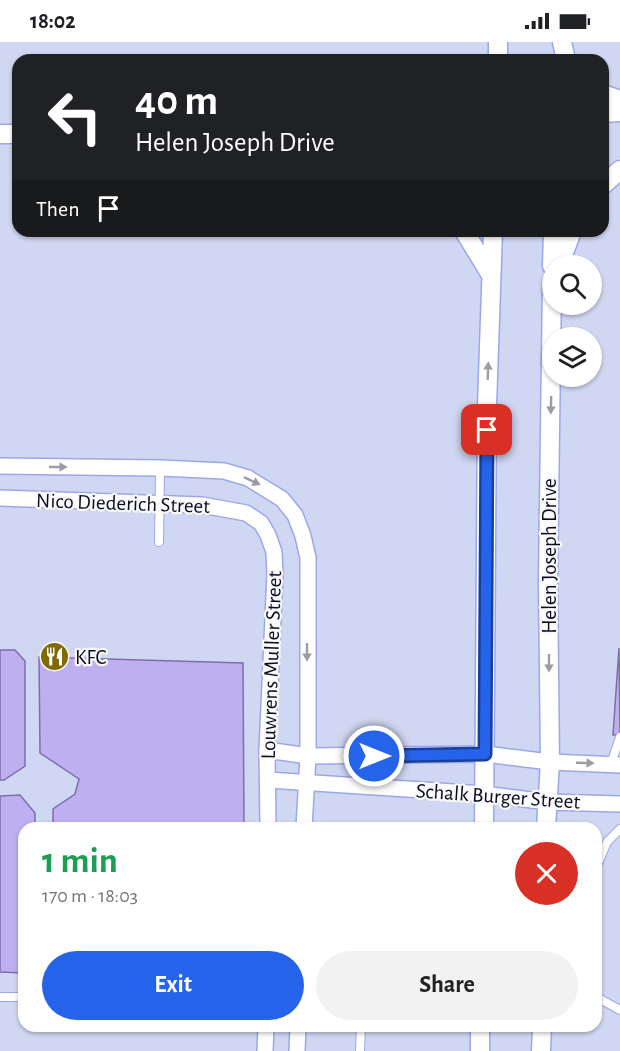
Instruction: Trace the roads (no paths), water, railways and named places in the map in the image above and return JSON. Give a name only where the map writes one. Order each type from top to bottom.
[{"type":"street","points":[[468,237],[491,274]]},
{"type":"street","points":[[484,822],[487,406],[493,237]]},
{"type":"street","points":[[552,255],[553,237]]},
{"type":"street","points":[[563,255],[570,237]]},
{"type":"street","name":"Helen Joseph Drive","points":[[546,822],[550,762],[548,580],[552,315]]},
{"type":"street","points":[[0,466],[224,471],[248,478],[282,499],[294,515],[303,536],[308,558],[308,756],[304,822]]},
{"type":"street","name":"Nico Diederich Street","points":[[0,498],[202,505],[226,507],[246,513]]},
{"type":"street","name":"Louwrens Muller Street","points":[[246,513],[261,523],[274,552],[267,750],[268,822]]},
{"type":"street","name":"Schalk Burger Street","points":[[267,750],[308,756],[485,754],[550,762],[615,764]]},
{"type":"street","name":"Schalk Burger Street","points":[[268,780],[484,794],[547,802],[620,804]]},
{"type":"street","points":[[265,1051],[266,1032]]},
{"type":"street","points":[[297,1051],[298,1032]]},
{"type":"street","points":[[480,1032],[480,1051]]},
{"type":"street","points":[[541,1051],[542,1032]]},
{"type":"lane","points":[[159,542],[160,468]]},
{"type":"lane","points":[[615,764],[620,737]]},
{"type":"lane","points":[[602,854],[607,842],[620,829]]},
{"type":"lane","points":[[0,997],[18,997]]},
{"type":"lane","points":[[602,1000],[620,1010]]},
{"type":"lane","points":[[360,1051],[361,1032]]},
{"type":"place","name":"KFC","points":[[54,657]]}]
